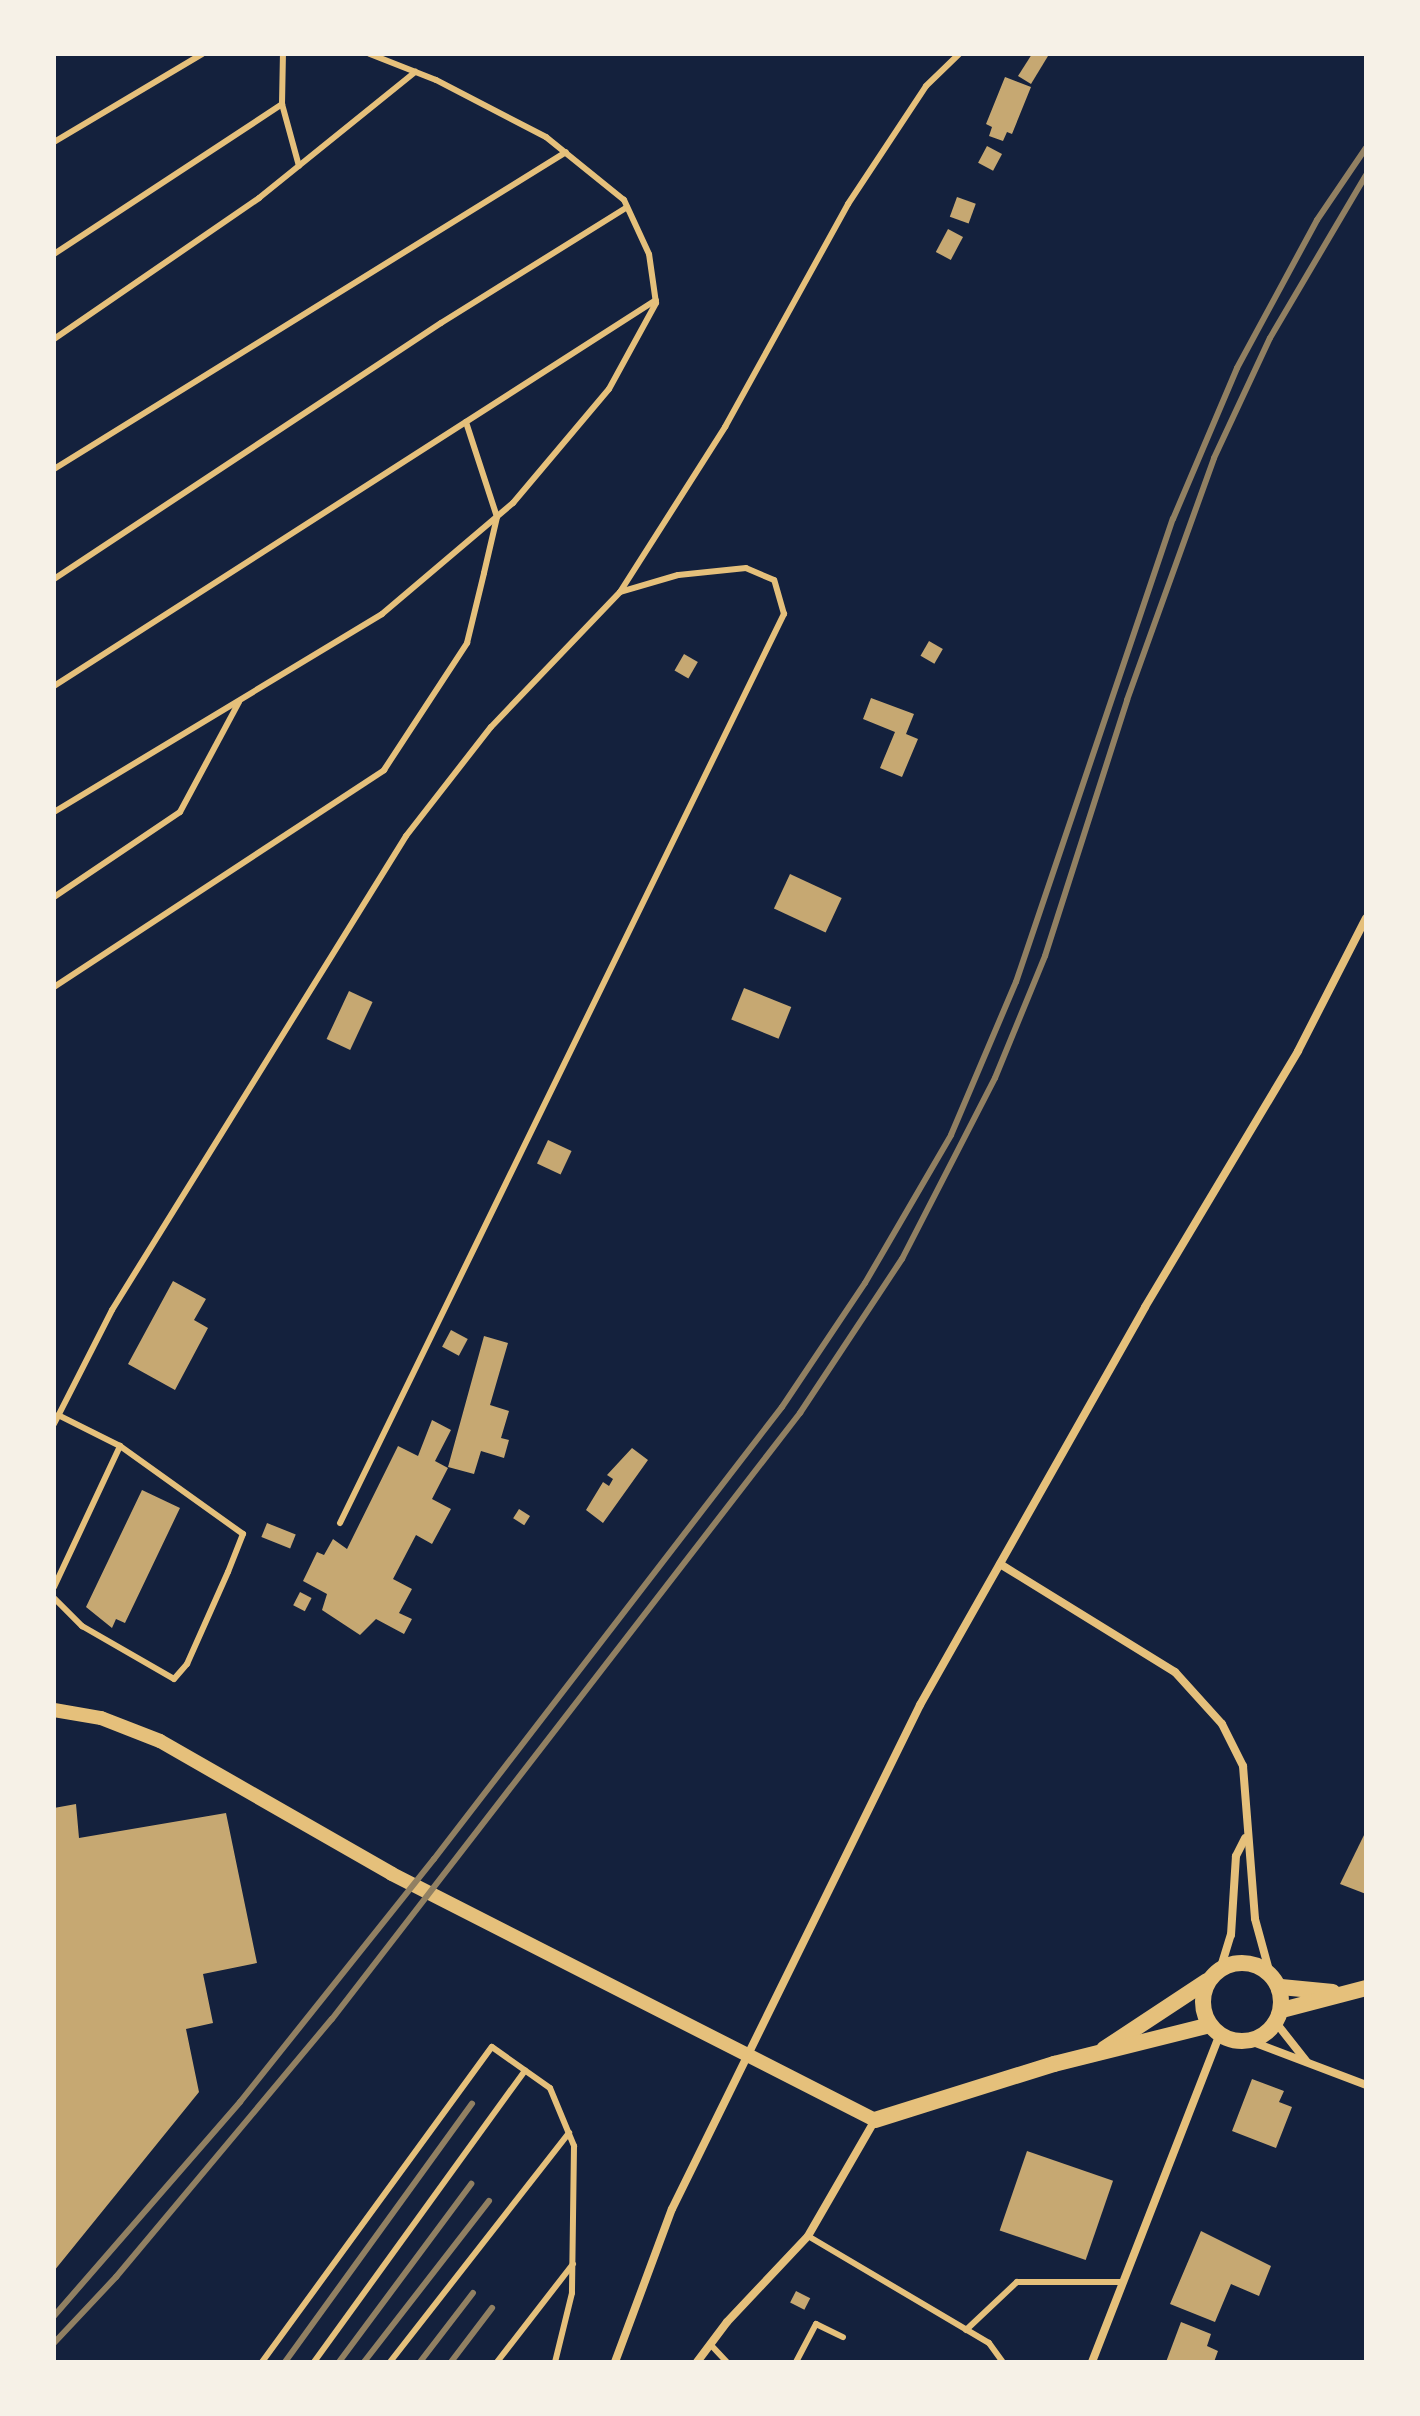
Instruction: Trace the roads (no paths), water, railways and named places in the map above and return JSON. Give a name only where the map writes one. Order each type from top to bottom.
[{"type":"main road","points":[[1100,2053],[1213,1976],[1250,1967],[1276,1981],[1346,1993]]},
{"type":"main road","points":[[1213,1976],[1201,2003],[1215,2029]]},
{"type":"main road","points":[[1276,1981],[1280,2017]]},
{"type":"main road","points":[[875,2120],[1100,2053],[1215,2029],[1245,2039],[1280,2017],[1366,1988]]},
{"type":"street","points":[[615,2362],[672,2209],[920,1705],[1298,1051],[1366,918]]},
{"type":"street","points":[[1000,1564],[1175,1672],[1222,1724],[1243,1766],[1246,1837],[1260,1950],[1276,1981]]},
{"type":"street","points":[[54,1710],[101,1718],[160,1741],[392,1874],[851,2112],[875,2120],[808,2236],[697,2362]]},
{"type":"street","points":[[1213,1976],[1231,1935],[1236,1856],[1246,1837]]},
{"type":"street","points":[[1280,2017],[1307,2062]]},
{"type":"street","points":[[1092,2362],[1215,2029]]},
{"type":"street","points":[[1245,2039],[1366,2085]]},
{"type":"lane","points":[[54,142],[202,54]]},
{"type":"lane","points":[[283,54],[282,104],[299,166]]},
{"type":"lane","points":[[54,812],[382,614],[497,517],[609,389],[656,300],[649,254],[627,207],[566,152],[534,130],[415,72],[370,54]]},
{"type":"lane","points":[[54,1424],[112,1310],[406,836],[491,727],[620,592],[725,427],[848,204],[926,86],[959,54]]},
{"type":"lane","points":[[54,339],[299,166],[415,72]]},
{"type":"lane","points":[[54,254],[282,104]]},
{"type":"lane","points":[[54,469],[566,152]]},
{"type":"lane","points":[[54,579],[441,323],[627,207]]},
{"type":"lane","points":[[54,686],[656,300]]},
{"type":"lane","points":[[54,987],[384,770],[467,643],[497,517],[466,422]]},
{"type":"lane","points":[[340,1523],[784,614],[774,580],[746,568],[678,575],[620,592]]},
{"type":"lane","points":[[54,897],[180,812],[240,700]]},
{"type":"lane","points":[[54,1598],[82,1626],[174,1679],[187,1664],[243,1534],[120,1446],[58,1415]]},
{"type":"lane","points":[[54,1587],[120,1446]]},
{"type":"lane","points":[[262,2362],[492,2047],[550,2088],[574,2146],[572,2293],[555,2362]]},
{"type":"lane","points":[[314,2362],[525,2070]]},
{"type":"lane","points":[[390,2362],[569,2133]]},
{"type":"lane","points":[[808,2236],[989,2343],[1003,2362]]},
{"type":"lane","points":[[497,2362],[574,2263]]},
{"type":"lane","points":[[966,2330],[1017,2282],[1123,2282]]},
{"type":"lane","points":[[796,2362],[816,2324],[843,2337]]},
{"type":"lane","points":[[710,2344],[727,2362]]},
{"type":"railway","points":[[54,2316],[240,2102],[434,1859],[782,1407],[865,1283],[951,1135],[1016,982],[1173,519],[1237,368],[1317,220],[1366,148]]},
{"type":"railway","points":[[54,2343],[116,2277],[332,2019],[800,1413],[902,1259],[995,1078],[1045,956],[1127,700],[1214,458],[1270,338],[1366,175]]},
{"type":"railway","points":[[285,2362],[472,2104]]},
{"type":"railway","points":[[339,2362],[471,2184]]},
{"type":"railway","points":[[364,2362],[489,2201]]},
{"type":"railway","points":[[420,2362],[473,2293]]},
{"type":"railway","points":[[451,2362],[492,2308]]}]
